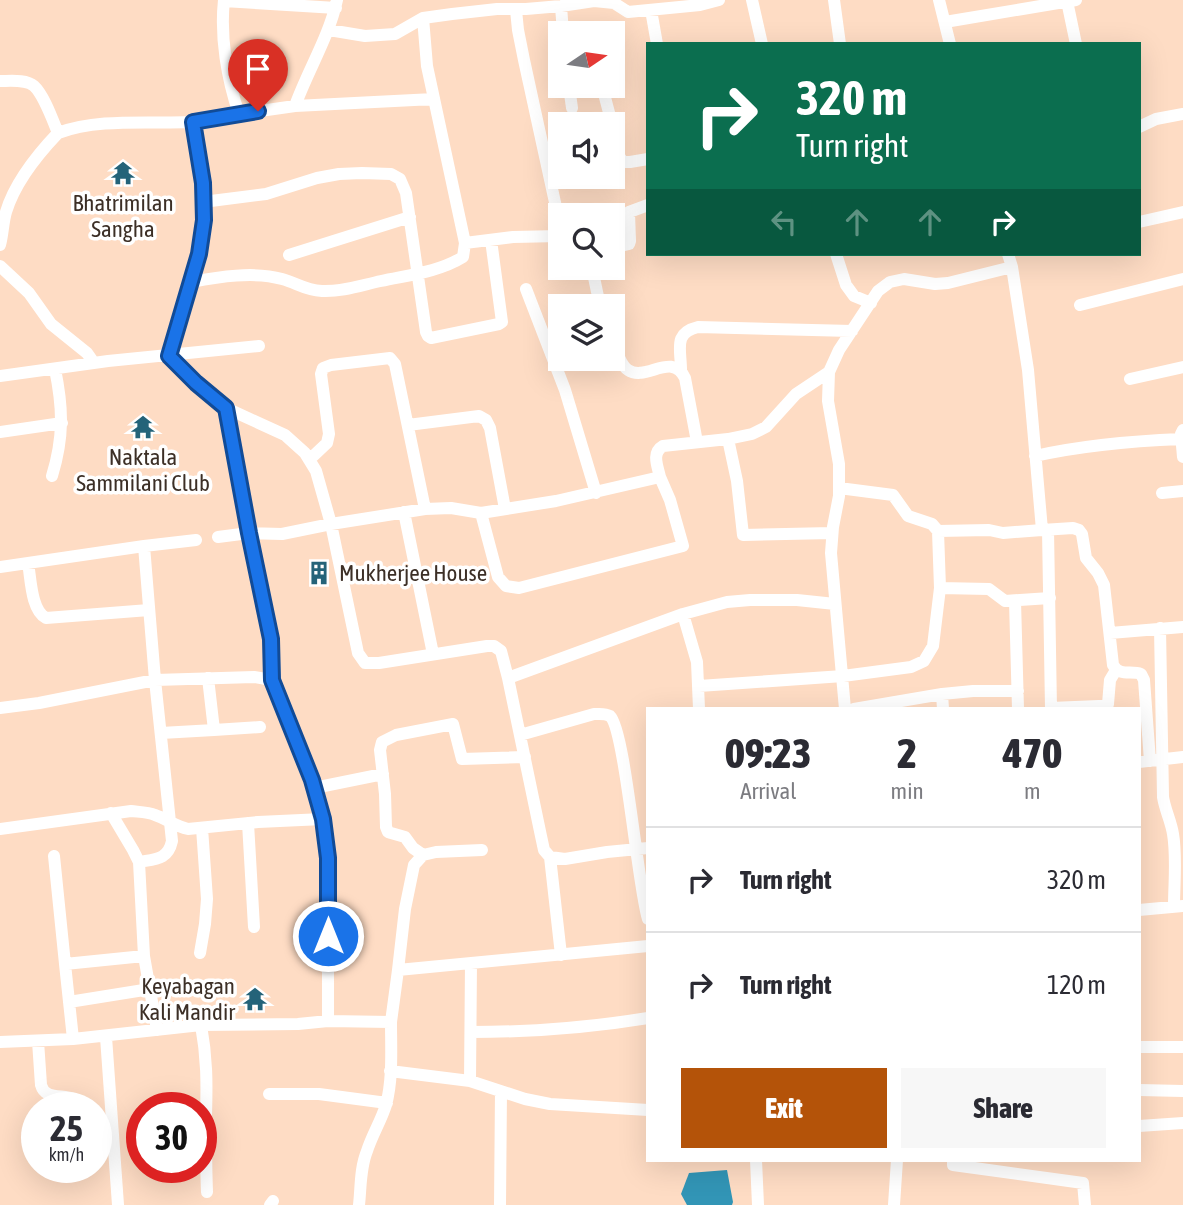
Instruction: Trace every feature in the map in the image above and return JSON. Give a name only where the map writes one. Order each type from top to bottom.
[{"type":"street","points":[[239,114],[233,97],[225,47],[222,19],[224,0],[337,4],[295,106]]},
{"type":"street","points":[[328,30],[365,36],[395,34],[423,18],[496,5],[516,10],[594,1],[614,3],[628,12],[700,5],[719,0]]},
{"type":"street","points":[[752,0],[762,42]]},
{"type":"street","points":[[834,0],[840,42]]},
{"type":"street","points":[[939,0],[950,42]]},
{"type":"street","points":[[945,23],[1072,1],[1076,42]]},
{"type":"street","points":[[561,6],[562,21]]},
{"type":"street","points":[[516,10],[555,203]]},
{"type":"street","points":[[651,10],[657,42]]},
{"type":"street","points":[[191,282],[222,277],[256,276],[281,278],[303,289],[346,289],[452,264],[463,257],[465,243],[427,66],[423,18]]},
{"type":"street","points":[[0,81],[24,82],[34,86],[58,133]]},
{"type":"street","points":[[571,98],[572,108]]},
{"type":"street","points":[[0,244],[6,212],[17,186],[58,133],[76,127],[193,122],[295,106],[434,99]]},
{"type":"street","points":[[1141,126],[1156,119],[1183,114]]},
{"type":"street","points":[[169,356],[199,254],[204,220],[203,183],[193,122]]},
{"type":"street","points":[[625,162],[646,159]]},
{"type":"street","points":[[203,202],[266,194],[339,174],[391,174],[400,179],[406,193],[426,332],[431,338],[502,322],[491,240]]},
{"type":"street","points":[[625,245],[630,241],[629,212],[646,206]]},
{"type":"street","points":[[1141,222],[1183,212]]},
{"type":"street","points":[[289,255],[410,217]]},
{"type":"street","points":[[465,243],[523,236],[548,236]]},
{"type":"street","points":[[837,256],[846,285],[854,296],[871,303]]},
{"type":"street","points":[[845,707],[831,553],[839,488],[839,464],[828,401],[829,372],[839,350],[878,291],[890,282],[904,279],[935,284],[948,283],[1010,260],[1028,370],[1035,456],[1045,530],[1050,598],[1051,707]]},
{"type":"street","points":[[0,266],[29,293],[51,324],[87,353],[94,363]]},
{"type":"street","points":[[1080,304],[1183,279]]},
{"type":"street","points":[[526,289],[565,390],[596,493]]},
{"type":"street","points":[[697,442],[685,377],[681,370],[682,334],[698,327],[852,331]]},
{"type":"street","points":[[0,376],[259,346]]},
{"type":"street","points":[[169,356],[226,408],[285,435],[305,453],[316,471],[331,524],[358,653],[365,663],[487,646],[494,646],[501,651],[544,850],[550,857],[561,955]]},
{"type":"street","points":[[309,460],[327,443],[329,434],[321,374],[323,368],[390,358],[395,364],[425,509]]},
{"type":"street","points":[[625,367],[631,372],[641,373],[675,367],[681,370]]},
{"type":"street","points":[[1130,379],[1183,367]]},
{"type":"street","points":[[52,476],[58,456],[62,423],[55,369]]},
{"type":"street","points":[[481,513],[498,577],[506,586],[519,588],[683,546],[670,500],[660,477],[655,455],[658,449],[663,446],[752,434],[766,427],[796,394],[829,372]]},
{"type":"street","points":[[226,408],[271,639],[272,680],[314,788],[327,843],[328,1021]]},
{"type":"street","points":[[408,425],[479,416],[486,420],[490,428],[505,509]]},
{"type":"street","points":[[0,432],[62,423]]},
{"type":"street","points":[[1035,456],[1110,443],[1182,435],[1183,457]]},
{"type":"street","points":[[728,439],[737,481],[743,535],[832,533]]},
{"type":"street","points":[[218,537],[249,533],[282,534],[425,509],[451,508],[481,513],[556,502],[660,477]]},
{"type":"street","points":[[699,686],[843,676],[911,667],[925,661],[933,646],[940,588],[938,531],[932,524],[908,516],[893,495],[839,488]]},
{"type":"street","points":[[1161,493],[1183,491]]},
{"type":"street","points":[[404,512],[433,654]]},
{"type":"street","points":[[938,531],[989,530],[1003,533],[1073,528],[1082,534],[1086,558],[1104,585],[1113,664],[1121,673],[1142,674],[1144,680],[1151,761],[1173,832],[1179,906],[1141,909]]},
{"type":"street","points":[[0,567],[196,540]]},
{"type":"street","points":[[139,862],[165,855],[172,841],[144,546]]},
{"type":"street","points":[[28,563],[36,607],[39,614],[46,618],[149,610]]},
{"type":"street","points":[[940,588],[989,589],[1005,601],[1050,598]]},
{"type":"street","points":[[508,678],[683,614],[727,602],[797,600],[835,604]]},
{"type":"street","points":[[1015,601],[1018,707]]},
{"type":"street","points":[[683,614],[697,662],[699,707]]},
{"type":"street","points":[[1110,633],[1183,627]]},
{"type":"street","points":[[1151,761],[1160,628]]},
{"type":"street","points":[[1075,707],[1108,704],[1110,680],[1116,670]]},
{"type":"street","points":[[0,708],[155,680],[254,677],[272,680]]},
{"type":"street","points":[[208,678],[214,730]]},
{"type":"street","points":[[866,707],[942,694],[1018,691]]},
{"type":"street","points":[[942,694],[943,707]]},
{"type":"street","points":[[520,735],[594,715],[609,716],[614,722],[642,848],[646,895]]},
{"type":"street","points":[[423,855],[405,837],[388,832],[386,827],[380,750],[382,742],[388,738],[453,724],[462,759],[525,757]]},
{"type":"street","points":[[161,733],[260,727]]},
{"type":"street","points":[[1151,761],[1183,757]]},
{"type":"street","points":[[314,788],[383,774]]},
{"type":"street","points":[[0,829],[131,811],[153,814],[177,827],[188,829],[323,819]]},
{"type":"street","points":[[111,813],[139,862],[144,956],[157,1031]]},
{"type":"street","points":[[248,823],[254,927]]},
{"type":"street","points":[[200,953],[207,899],[202,828]]},
{"type":"street","points":[[550,857],[565,859],[642,848]]},
{"type":"street","points":[[359,1205],[361,1174],[367,1150],[387,1103],[391,1023],[405,909],[414,865],[423,855],[436,852],[482,850]]},
{"type":"street","points":[[54,856],[74,1040]]},
{"type":"street","points":[[398,970],[646,946]]},
{"type":"street","points":[[65,964],[144,956]]},
{"type":"street","points":[[470,1081],[471,963]]},
{"type":"street","points":[[69,1002],[150,989]]},
{"type":"street","points":[[471,1032],[551,1030],[646,1018]]},
{"type":"street","points":[[0,1042],[74,1040],[201,1025],[328,1021],[391,1023]]},
{"type":"street","points":[[201,1025],[208,1080],[207,1192]]},
{"type":"street","points":[[106,1037],[118,1205]]},
{"type":"street","points":[[38,1041],[41,1085],[44,1092]]},
{"type":"street","points":[[1141,1047],[1183,1047]]},
{"type":"street","points":[[390,1071],[470,1081],[525,1099],[550,1104],[646,1111]]},
{"type":"street","points":[[1141,1090],[1183,1091]]},
{"type":"street","points":[[500,1091],[500,1205]]},
{"type":"street","points":[[269,1094],[319,1094],[387,1103]]},
{"type":"street","points":[[1141,1126],[1183,1123]]},
{"type":"street","points":[[756,1162],[758,1205]]},
{"type":"street","points":[[894,1205],[897,1162]]},
{"type":"street","points":[[953,1162],[953,1165],[1083,1183],[1085,1205]]},
{"type":"water","points":[[727,1170],[732,1205],[687,1205],[681,1194],[689,1173]]},
{"type":"place","name":"Bhatrimilan Sangha","points":[[123,173]]},
{"type":"place","name":"Naktala Sammilani Club","points":[[143,427]]},
{"type":"place","name":"Mukherjee House","points":[[319,573]]},
{"type":"place","name":"Keyabagan Kali Mandir","points":[[255,999]]},
{"type":"route","points":[[258,111],[193,122],[203,183],[204,220],[199,254],[169,356],[226,408],[271,639],[272,680],[303,755],[323,819],[328,858],[328,936]]}]
